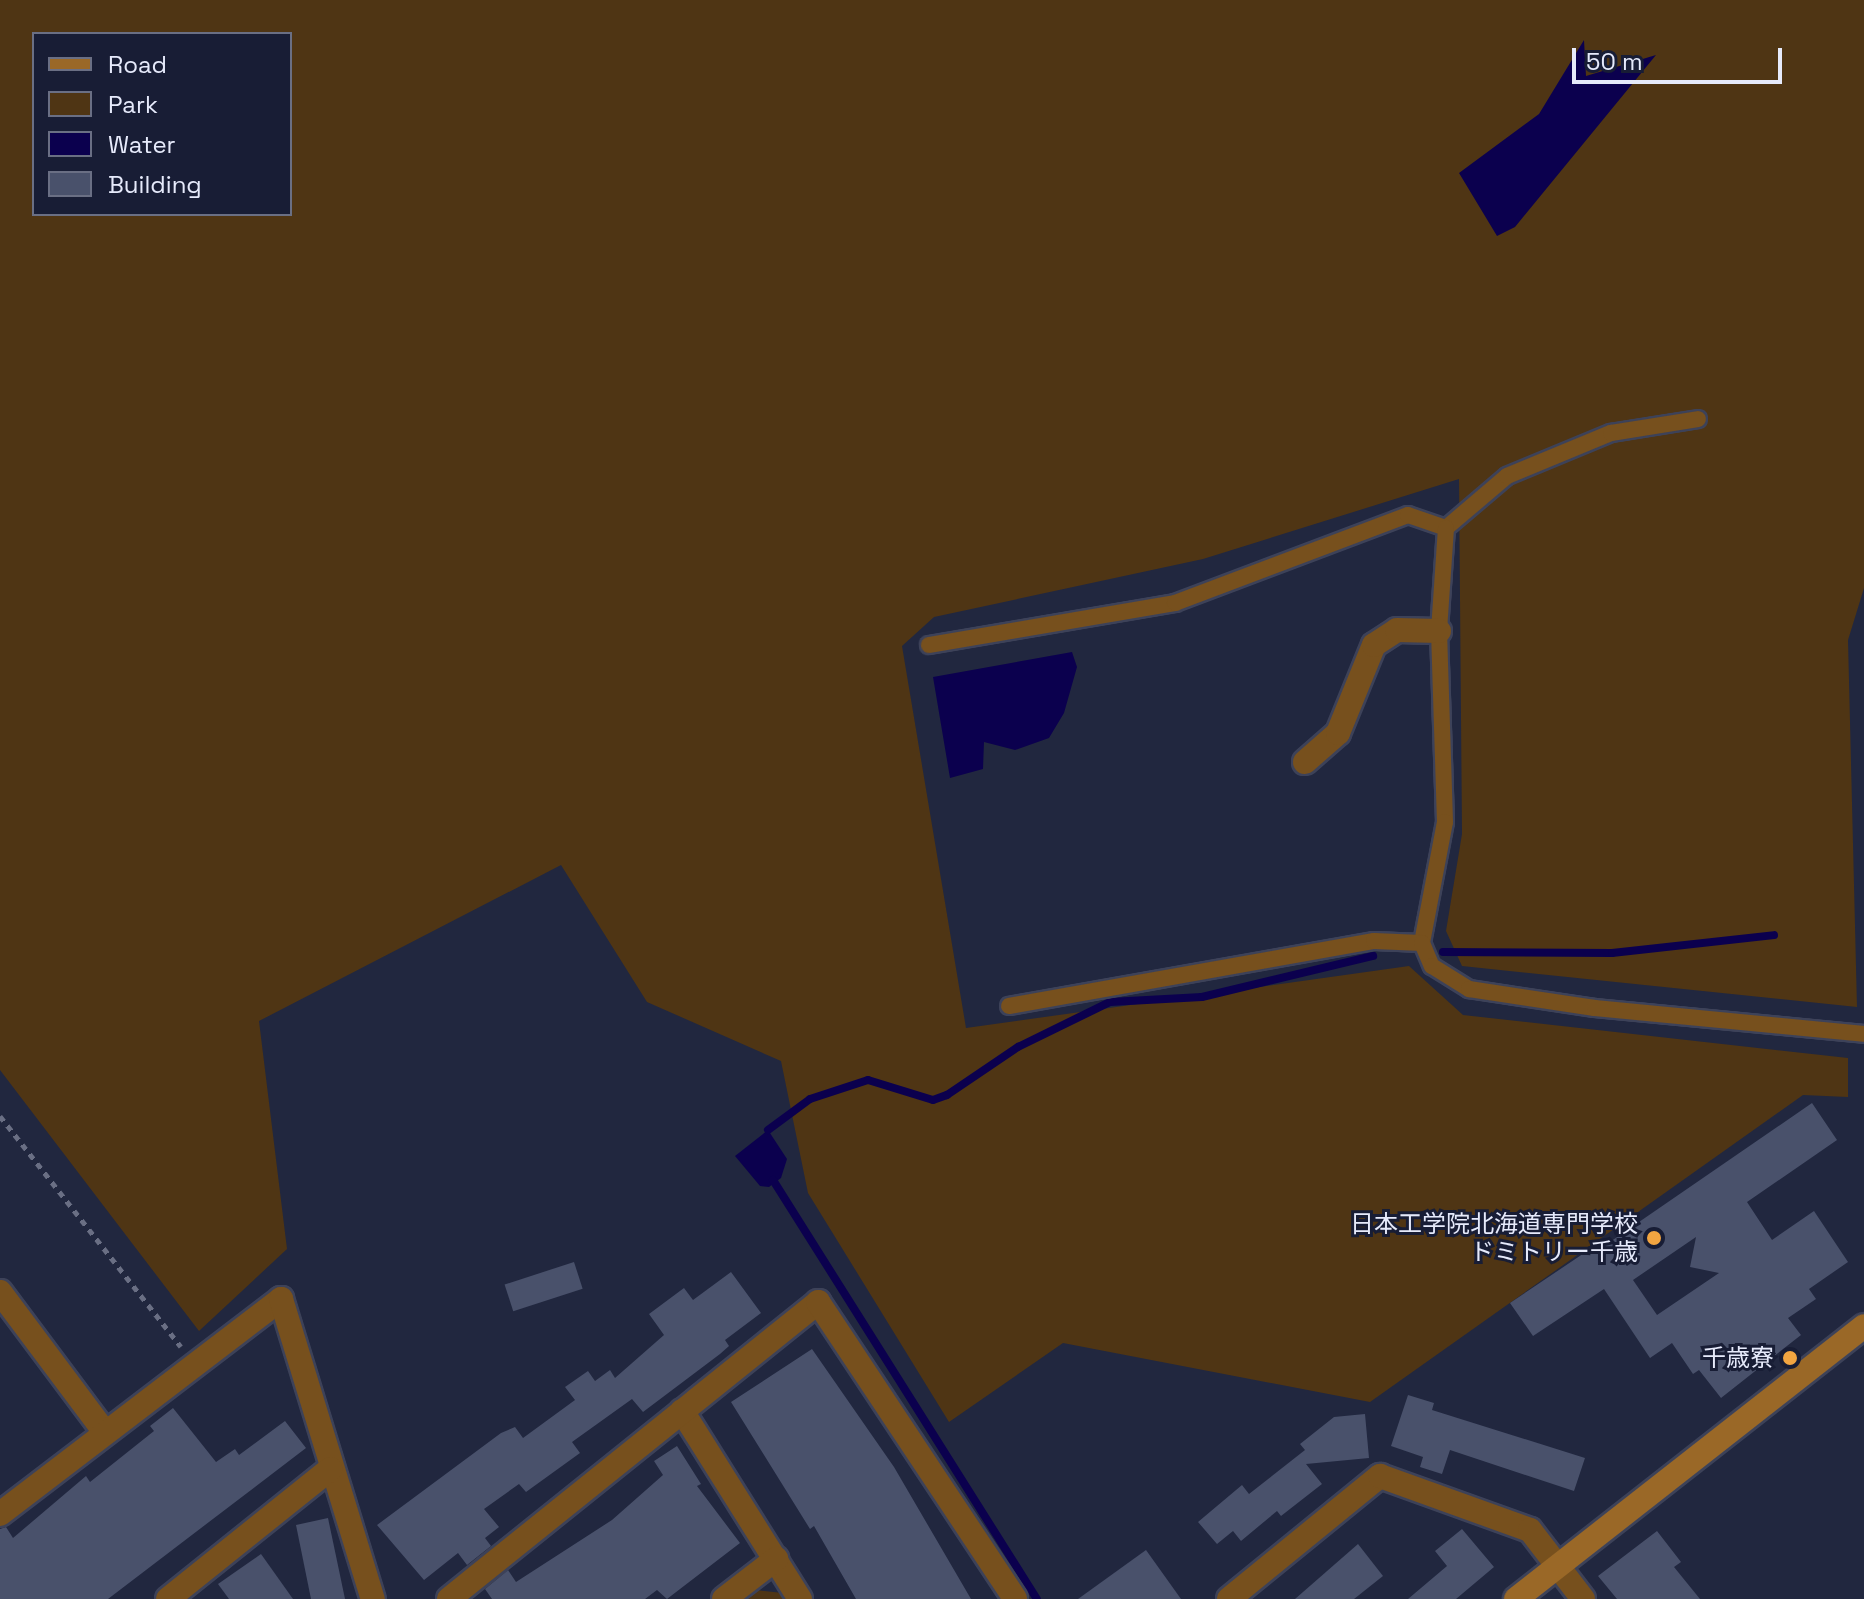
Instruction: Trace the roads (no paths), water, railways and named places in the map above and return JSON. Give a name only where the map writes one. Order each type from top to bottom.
[{"type":"street","points":[[1305,762],[1338,733],[1374,645],[1397,630],[1439,631]]},
{"type":"street","points":[[0,1292],[104,1431]]},
{"type":"street","points":[[0,1514],[104,1431],[281,1299],[330,1469],[373,1599]]},
{"type":"street","points":[[449,1599],[818,1302],[1015,1599]]},
{"type":"street","points":[[1516,1599],[1864,1326]]},
{"type":"street","points":[[682,1411],[800,1599]]},
{"type":"street","points":[[168,1599],[330,1469]]},
{"type":"street","points":[[1229,1599],[1380,1476],[1530,1530],[1583,1599]]},
{"type":"street","points":[[724,1599],[776,1559]]},
{"type":"lane","points":[[1698,419],[1611,433],[1507,476],[1446,528],[1439,631],[1445,822],[1422,943],[1438,972],[1469,989],[1595,1008],[1864,1034]]},
{"type":"lane","points":[[929,645],[1175,603],[1408,515],[1446,528]]},
{"type":"lane","points":[[1009,1006],[1374,941],[1422,943]]},
{"type":"water","points":[[1584,40],[1586,76],[1656,55],[1515,227],[1497,236],[1459,173],[1539,114]]},
{"type":"water","points":[[1072,652],[1077,667],[1064,713],[1049,738],[1015,750],[984,742],[983,769],[950,778],[933,677]]},
{"type":"water","points":[[768,1130],[787,1159],[781,1178],[769,1187],[760,1186],[735,1156]]},
{"type":"waterway","points":[[1443,952],[1612,953],[1774,935]]},
{"type":"waterway","points":[[768,1130],[810,1099],[868,1080],[933,1100],[947,1095],[1018,1047],[1110,1002],[1202,997],[1373,956]]},
{"type":"waterway","points":[[773,1180],[1037,1599]]},
{"type":"place","name":"日本工学院北海道専門学校 ドミトリー千歳","points":[[1654,1238]]},
{"type":"place","name":"千歳寮","points":[[1790,1358]]}]
